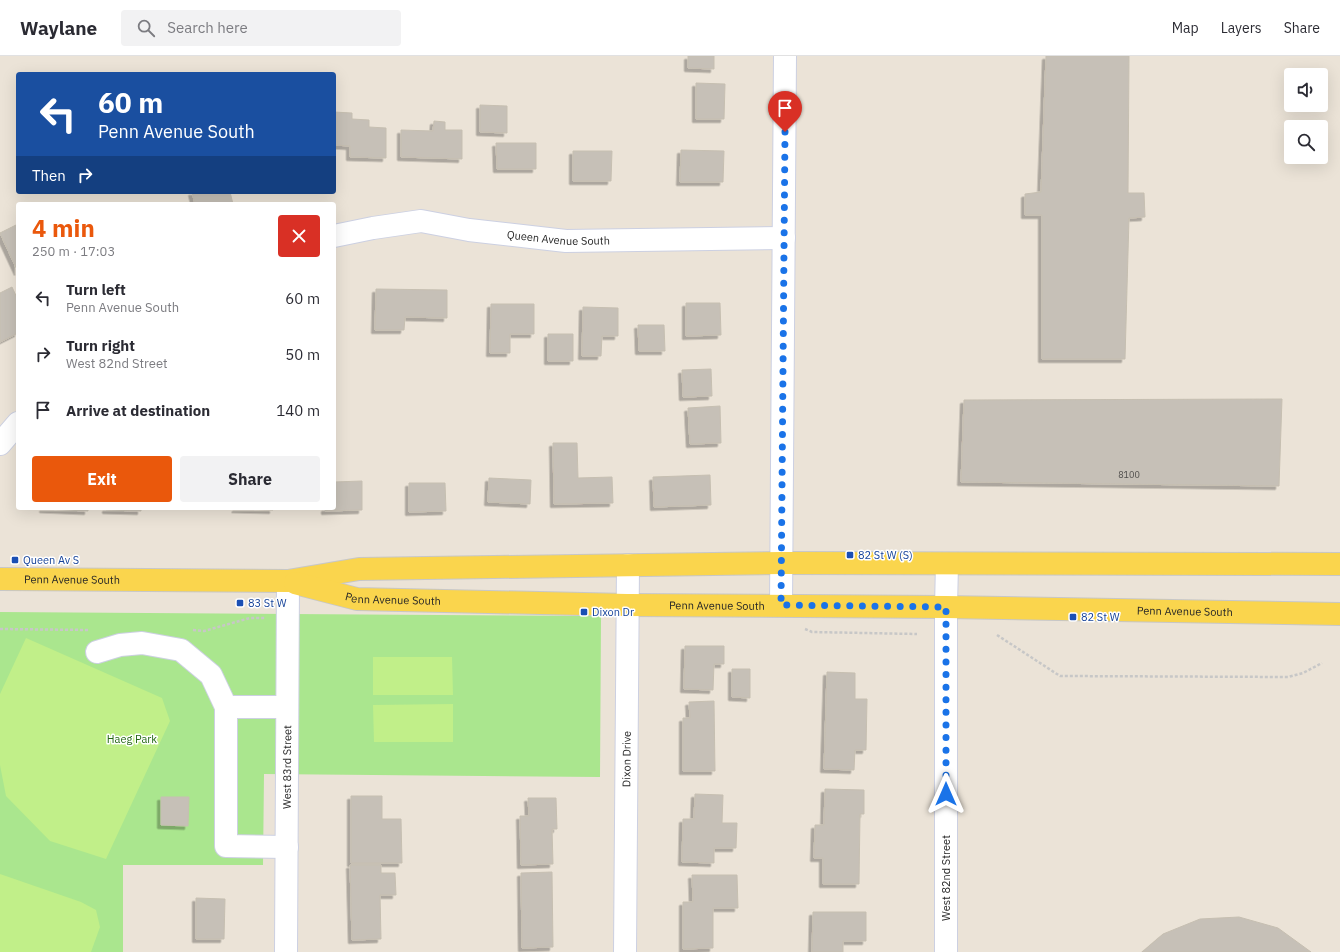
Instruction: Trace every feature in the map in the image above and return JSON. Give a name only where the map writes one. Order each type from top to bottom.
[{"type":"main road","name":"Penn Avenue South","points":[[0,580],[288,581],[359,568],[782,562],[947,564],[1340,564]]},
{"type":"main road","name":"Penn Avenue South","points":[[288,581],[356,599],[627,605],[946,607],[1340,614]]},
{"type":"street","points":[[781,605],[785,56]]},
{"type":"street","name":"Queen Avenue South","points":[[336,236],[373,228],[421,221],[469,230],[566,242],[784,238]]},
{"type":"street","points":[[0,444],[16,425]]},
{"type":"street","name":"West 82nd Street","points":[[946,952],[947,564]]},
{"type":"street","name":"Dixon Drive","points":[[625,952],[628,565]]},
{"type":"street","name":"West 83rd Street","points":[[286,952],[288,581]]},
{"type":"street","points":[[97,652],[120,645],[142,643],[181,650],[211,675],[226,707],[226,846],[287,847]]},
{"type":"street","points":[[226,707],[287,707]]},
{"type":"path","points":[[799,627],[812,632],[917,634]]},
{"type":"path","points":[[996,635],[1060,676],[1288,677],[1302,673],[1322,663]]},
{"type":"green space","name":"Haeg Park","points":[[0,612],[601,616],[600,777],[264,774],[263,865],[123,865],[123,952],[0,952]]},
{"type":"green space","points":[[26,638],[162,698],[170,721],[106,859],[50,841],[6,796],[0,765],[0,694]]},
{"type":"green space","points":[[373,657],[452,657],[453,695],[373,695]]},
{"type":"green space","points":[[453,704],[453,742],[374,742],[373,705]]},
{"type":"green space","points":[[0,874],[81,902],[96,910],[100,927],[91,952],[0,952]]},
{"type":"building","points":[[688,56],[714,56],[714,69],[688,68]]},
{"type":"building","points":[[1046,56],[1129,56],[1128,193],[1144,193],[1145,217],[1129,218],[1125,359],[1042,359],[1042,215],[1025,215],[1025,194],[1041,192]]},
{"type":"building","points":[[696,83],[725,84],[724,119],[696,119]]},
{"type":"building","points":[[480,105],[507,106],[507,133],[480,132]]},
{"type":"building","points":[[336,112],[352,113],[352,119],[369,120],[369,127],[386,128],[386,158],[350,157],[350,146],[336,145]]},
{"type":"building","points":[[434,121],[445,122],[445,130],[462,130],[462,159],[401,157],[401,130],[433,131]]},
{"type":"building","points":[[496,143],[536,143],[536,169],[497,169]]},
{"type":"building","points":[[681,150],[724,151],[723,182],[680,182]]},
{"type":"building","points":[[573,151],[612,151],[611,181],[573,181]]},
{"type":"building","points":[[192,194],[230,194],[232,202],[194,202]]},
{"type":"building","points":[[16,225],[16,268],[0,233]]},
{"type":"building","points":[[12,287],[16,296],[16,334],[0,342],[0,293]]},
{"type":"building","points":[[376,289],[447,290],[447,318],[405,317],[404,330],[375,330]]},
{"type":"building","points":[[686,303],[720,303],[721,335],[686,336]]},
{"type":"building","points":[[491,304],[534,304],[534,334],[510,334],[510,353],[490,353]]},
{"type":"building","points":[[583,307],[618,308],[618,336],[602,336],[601,356],[582,356]]},
{"type":"building","points":[[638,325],[664,325],[665,351],[639,351]]},
{"type":"building","points":[[548,334],[573,334],[573,361],[548,361]]},
{"type":"building","points":[[711,369],[712,396],[683,397],[682,370]]},
{"type":"building","points":[[1282,399],[1279,486],[961,482],[964,400]]},
{"type":"building","points":[[720,406],[721,443],[690,444],[688,408]]},
{"type":"building","points":[[553,443],[577,443],[578,478],[612,477],[613,503],[554,504]]},
{"type":"building","points":[[710,475],[711,505],[654,507],[653,477]]},
{"type":"building","points":[[489,478],[531,480],[530,504],[488,502]]},
{"type":"building","points":[[362,481],[362,510],[325,511],[336,510],[336,482]]},
{"type":"building","points":[[409,483],[445,483],[446,511],[409,512]]},
{"type":"building","points":[[66,510],[88,510],[88,511]]},
{"type":"building","points":[[106,510],[141,510],[141,511]]},
{"type":"building","points":[[685,646],[724,646],[724,664],[714,664],[713,690],[684,689]]},
{"type":"building","points":[[732,669],[750,669],[750,698],[732,697]]},
{"type":"building","points":[[827,672],[855,673],[855,699],[867,699],[866,750],[855,750],[854,770],[824,769]]},
{"type":"building","points":[[714,701],[715,771],[683,771],[683,718],[690,718],[689,702]]},
{"type":"building","points":[[825,789],[864,790],[864,814],[860,814],[859,884],[823,884],[823,858],[814,858],[815,825],[824,825]]},
{"type":"building","points":[[695,794],[723,795],[722,823],[737,823],[736,848],[714,848],[714,863],[682,862],[683,819],[694,819]]},
{"type":"building","points":[[351,796],[382,796],[382,819],[401,819],[402,863],[351,863]]},
{"type":"building","points":[[161,797],[189,797],[188,826],[161,825]]},
{"type":"building","points":[[528,798],[556,798],[557,829],[552,829],[553,864],[521,865],[520,816],[529,816]]},
{"type":"building","points":[[350,865],[381,865],[381,873],[395,873],[396,895],[380,895],[381,939],[352,940]]},
{"type":"building","points":[[552,872],[553,947],[522,948],[521,873]]},
{"type":"building","points":[[692,875],[737,875],[738,908],[713,908],[713,948],[683,949],[683,902],[693,902]]},
{"type":"building","points":[[196,898],[225,899],[224,939],[196,939]]},
{"type":"building","points":[[813,912],[866,912],[866,941],[843,941],[843,952],[812,952]]},
{"type":"building","points":[[1239,917],[1278,928],[1311,952],[1142,952],[1163,934],[1200,919]]},
{"type":"place","name":"82 St W (S)","points":[[850,555]]},
{"type":"place","name":"Queen Av S","points":[[15,560]]},
{"type":"place","name":"83 St W","points":[[240,603]]},
{"type":"place","name":"Dixon Dr","points":[[584,612]]},
{"type":"place","name":"82 St W","points":[[1073,617]]},
{"type":"route","points":[[785,132],[781,605],[946,607],[946,794]]}]
